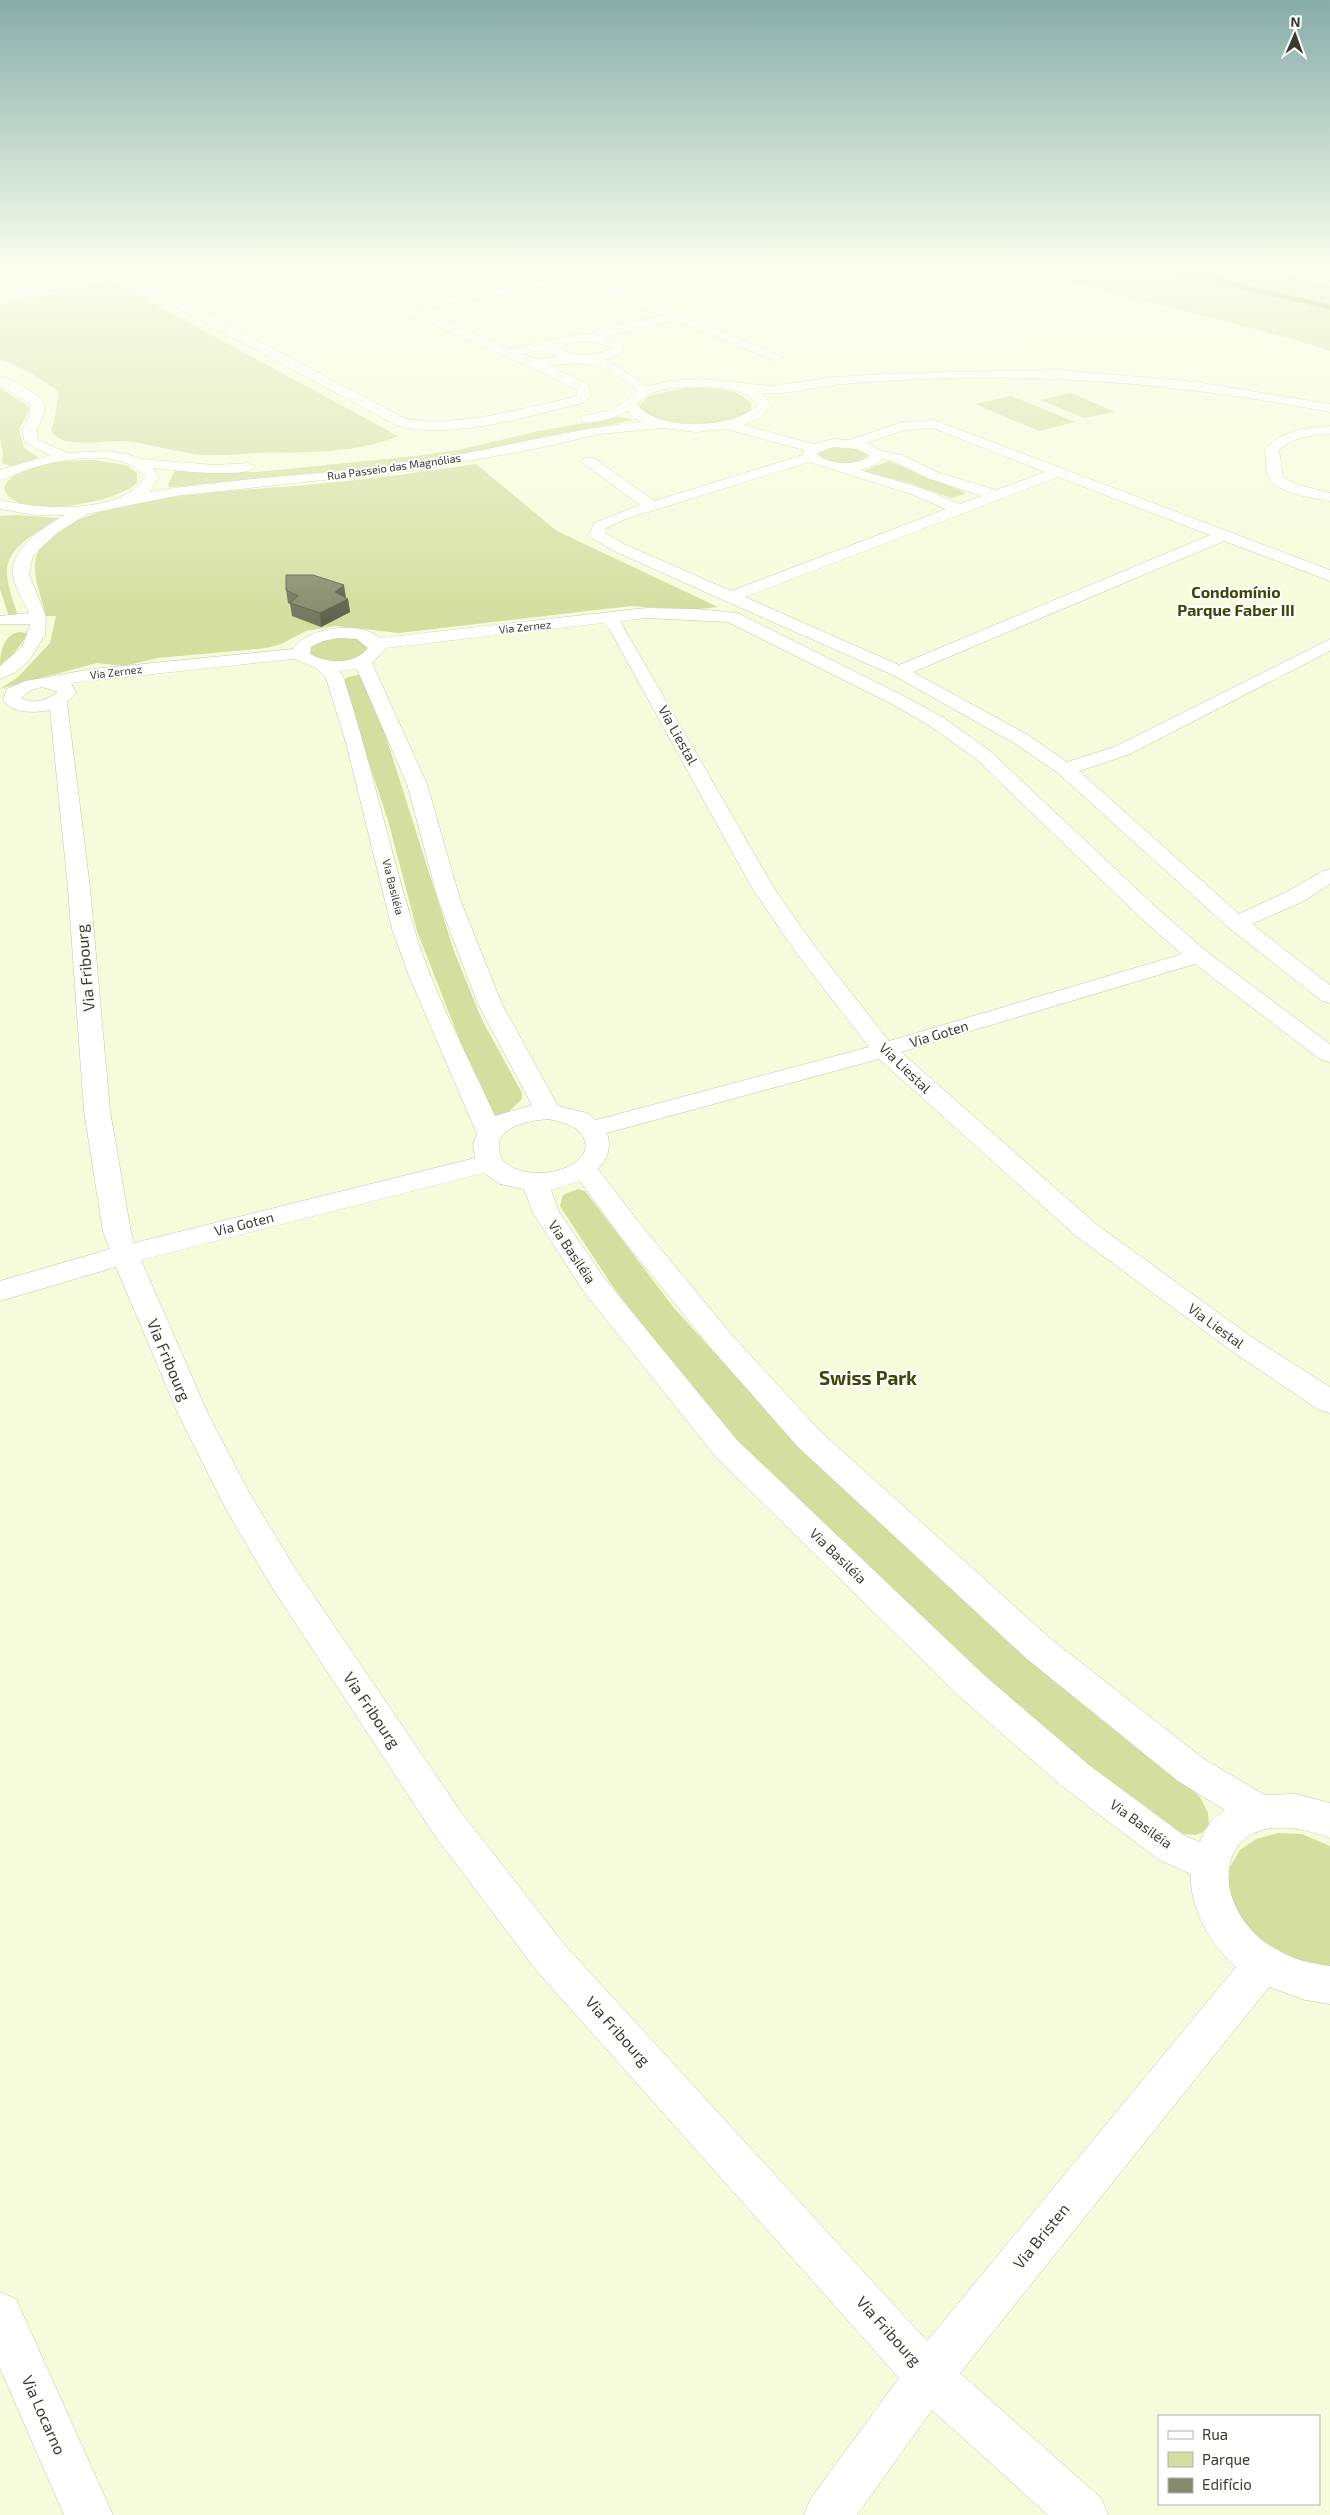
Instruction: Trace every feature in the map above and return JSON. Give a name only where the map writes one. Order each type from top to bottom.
[{"type":"street","points":[[12,386],[31,397],[37,403],[38,410],[29,430],[32,442],[63,456]]},
{"type":"street","points":[[335,386],[395,418],[413,425],[440,426],[494,418],[578,400],[584,396],[584,388],[581,386]]},
{"type":"street","points":[[642,386],[646,391]]},
{"type":"street","points":[[574,421],[612,414],[630,405],[637,396],[646,391],[669,386]]},
{"type":"street","points":[[725,386],[781,389],[798,386]]},
{"type":"street","name":"Rua Passeio das Magnólias","points":[[122,501],[175,492],[418,466],[530,446],[600,430],[663,424],[694,427],[727,425],[751,419],[762,413],[765,406],[778,397],[855,386]]},
{"type":"street","name":"Rua Passeio das Magnólias","points":[[1122,386],[1181,390],[1268,402],[1330,414]]},
{"type":"street","points":[[1199,386],[1269,395],[1330,408]]},
{"type":"street","points":[[737,388],[752,392],[762,399],[765,406]]},
{"type":"street","name":"Rua Passeio das Magnólias","points":[[630,405],[632,410],[639,416],[663,424]]},
{"type":"street","points":[[751,419],[817,450],[830,465],[916,490],[959,509]]},
{"type":"street","points":[[1330,576],[1060,470],[934,424],[902,426],[851,444],[817,450],[608,522],[600,526],[597,535],[618,547],[899,671],[1021,739],[1064,769],[1237,923],[1330,996]]},
{"type":"street","points":[[727,425],[817,450]]},
{"type":"street","points":[[1330,430],[1302,433],[1278,444],[1272,450],[1274,474],[1281,482],[1292,488],[1330,497]]},
{"type":"street","points":[[851,444],[868,448],[877,454],[897,458],[932,475],[995,495]]},
{"type":"street","points":[[830,465],[860,465],[873,461],[877,454]]},
{"type":"street","points":[[0,476],[19,466],[63,456],[113,456],[142,463],[215,469],[265,466]]},
{"type":"street","points":[[590,461],[652,507]]},
{"type":"street","points":[[0,674],[24,656],[33,644],[38,618],[20,573],[25,556],[44,534],[77,515],[136,495],[150,483],[150,472],[142,463]]},
{"type":"street","points":[[729,596],[1060,470]]},
{"type":"street","points":[[0,504],[12,508],[42,512],[76,511],[101,507]]},
{"type":"street","points":[[899,671],[1225,535]]},
{"type":"street","name":"Via Zernez","points":[[376,644],[606,618],[675,613],[732,618],[937,722],[983,755],[1198,956],[1330,1055]]},
{"type":"street","points":[[1,622],[38,618]]},
{"type":"street","name":"Via Liestal","points":[[606,618],[617,628],[763,888],[805,949],[884,1050],[1086,1230],[1243,1345],[1330,1402]]},
{"type":"street","points":[[358,634],[376,644],[374,653],[362,661],[343,665],[322,665],[307,660],[300,653],[304,644],[327,635],[358,634]]},
{"type":"street","points":[[1064,769],[1121,751],[1330,644]]},
{"type":"street","name":"Via Zernez","points":[[6,702],[13,692],[33,683],[54,692],[93,674],[300,653]]},
{"type":"street","points":[[362,661],[417,784],[449,899],[470,957],[489,1002],[548,1111]]},
{"type":"street","name":"Via Basiléia","points":[[322,665],[334,676],[355,742],[403,929],[420,976],[490,1134]]},
{"type":"street","name":"Via Fribourg","points":[[54,692],[79,888],[97,1111],[117,1232],[126,1254],[130,1271],[194,1416],[238,1502],[282,1577],[448,1824],[550,1957],[928,2376],[1084,2515]]},
{"type":"street","points":[[1237,923],[1296,896],[1330,875]]},
{"type":"street","name":"Via Goten","points":[[592,1129],[884,1050],[1198,956]]},
{"type":"street","points":[[548,1111],[577,1117],[592,1129],[599,1141],[594,1161],[586,1169],[571,1177],[553,1182],[534,1183],[507,1177],[489,1162],[485,1153],[490,1134],[502,1122],[530,1112],[548,1111]]},
{"type":"street","name":"Via Goten","points":[[0,1291],[126,1254],[489,1162]]},
{"type":"street","points":[[586,1169],[630,1231],[721,1341],[810,1439],[855,1483],[1039,1649],[1191,1770],[1259,1811]]},
{"type":"street","name":"Via Basiléia","points":[[534,1183],[546,1213],[594,1285],[726,1448],[972,1686],[1061,1763],[1172,1848],[1209,1863]]},
{"type":"street","points":[[1330,1821],[1322,1816],[1290,1809],[1259,1811],[1236,1821],[1218,1840],[1209,1863],[1210,1889],[1220,1917],[1238,1942],[1263,1964],[1286,1976],[1310,1983],[1330,1985]]},
{"type":"street","name":"Via Bristen","points":[[828,2515],[928,2376],[1263,1964]]},
{"type":"street","name":"Via Locarno","points":[[0,2315],[89,2515]]},
{"type":"green space","points":[[51,386],[306,386],[398,436],[365,446],[329,451],[215,455],[191,454],[122,441],[73,442],[63,440],[51,430],[59,394]]},
{"type":"green space","points":[[0,388],[28,406],[29,410],[19,429],[24,448],[39,458],[11,466],[2,463]]},
{"type":"green space","points":[[686,388],[712,388],[730,391],[745,398],[751,404],[751,410],[727,421],[692,425],[659,421],[646,415],[639,406],[648,396]]},
{"type":"green space","points":[[1071,393],[1115,412],[1084,418],[1041,400]]},
{"type":"green space","points":[[1011,396],[1075,422],[1039,431],[975,404]]},
{"type":"green space","points":[[620,417],[634,420],[417,463],[174,487],[169,487],[168,484],[175,471],[257,472],[415,456],[458,450],[539,431]]},
{"type":"green space","points":[[835,446],[858,448],[868,455],[857,462],[851,463],[830,461],[818,456],[819,451]]},
{"type":"green space","points":[[94,460],[126,465],[137,473],[137,483],[109,497],[88,503],[44,507],[25,504],[11,498],[4,487],[10,479],[31,467],[58,462]]},
{"type":"green space","points":[[889,461],[965,494],[951,498],[912,484],[863,471]]},
{"type":"green space","points":[[476,464],[557,531],[718,607],[690,610],[631,606],[399,633],[336,626],[306,631],[281,644],[267,648],[158,658],[124,666],[97,663],[0,689],[18,677],[50,643],[56,616],[46,616],[39,592],[35,565],[39,550],[58,531],[88,516],[125,505],[167,498],[357,480]]},
{"type":"green space","points":[[17,515],[58,518],[59,520],[25,541],[11,556],[7,574],[18,616],[9,617],[0,589],[0,516]]},
{"type":"green space","points":[[19,632],[29,633],[12,656],[0,666],[2,650],[6,641],[9,637]]},
{"type":"green space","points":[[324,637],[357,638],[368,645],[368,648],[357,658],[350,660],[312,659],[305,648]]},
{"type":"green space","points":[[360,674],[367,677],[454,951],[482,1020],[522,1093],[522,1099],[502,1115],[498,1116],[488,1113],[417,931],[389,824],[343,683],[346,678]]},
{"type":"green space","points":[[578,1189],[585,1191],[674,1308],[742,1383],[829,1473],[1200,1797],[1208,1813],[1209,1824],[1203,1832],[1195,1835],[1183,1834],[1149,1812],[963,1670],[740,1450],[613,1287],[560,1206],[563,1195]]},
{"type":"green space","points":[[1278,1833],[1302,1834],[1330,1846],[1330,1970],[1313,1970],[1246,1931],[1228,1888],[1230,1867],[1240,1850],[1256,1839]]},
{"type":"building","points":[[286,575],[313,575],[344,585],[335,592],[348,599],[320,613],[290,603],[298,596],[286,590]]},
{"type":"district","name":"Condomínio Parque Faber III","points":[[1236,601]]},
{"type":"district","name":"Swiss Park","points":[[868,1378]]}]
